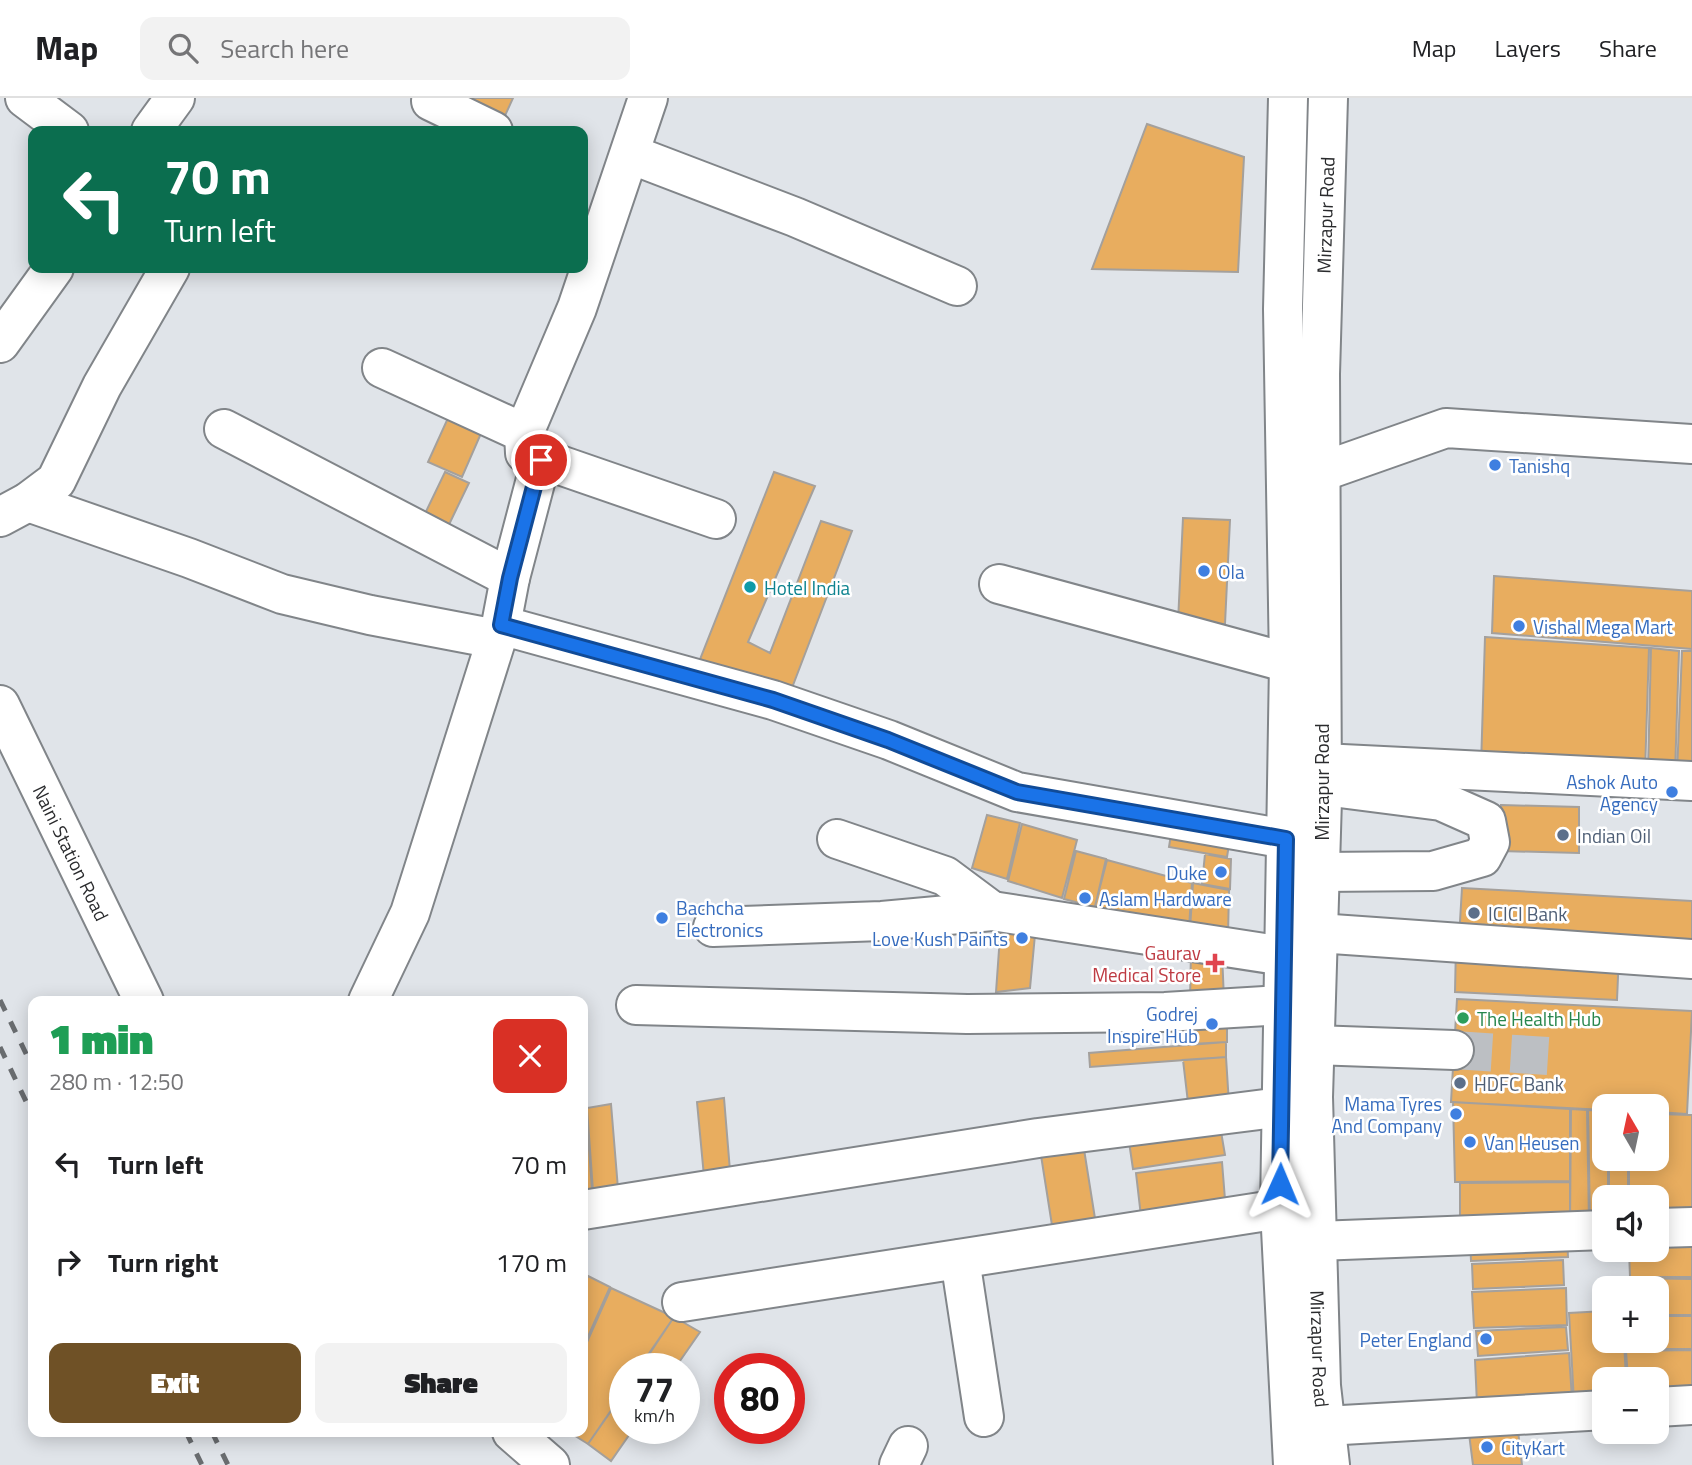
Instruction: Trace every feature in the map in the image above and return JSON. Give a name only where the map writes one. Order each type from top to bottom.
[{"type":"main road","points":[[25,98],[62,126]]},
{"type":"main road","points":[[155,126],[175,98]]},
{"type":"main road","points":[[591,242],[630,154],[648,98]]},
{"type":"main road","name":"Mirzapur Road","points":[[1288,98],[1283,309],[1289,663],[1286,839],[1306,949],[1314,1045],[1321,1386],[1330,1465]]},
{"type":"main road","name":"Mirzapur Road","points":[[1293,1465],[1280,1209],[1283,1005],[1306,949],[1320,872],[1320,374],[1328,98]]},
{"type":"main road","points":[[431,101],[483,126]]},
{"type":"main road","points":[[630,154],[795,217],[957,286]]},
{"type":"main road","points":[[0,343],[50,273]]},
{"type":"main road","points":[[14,510],[56,481],[102,386],[167,273]]},
{"type":"main road","points":[[370,996],[410,913],[499,632],[532,447],[577,308],[584,273]]},
{"type":"main road","points":[[382,368],[532,447],[716,519]]},
{"type":"main road","points":[[1321,472],[1446,428],[1692,444]]},
{"type":"main road","points":[[224,429],[510,578]]},
{"type":"main road","points":[[14,510],[189,558],[282,594],[370,615],[499,632],[773,700],[888,740],[1017,792],[1286,839]]},
{"type":"main road","points":[[999,584],[1289,663]]},
{"type":"main road","name":"Naini Station Road","points":[[0,705],[142,996]]},
{"type":"main road","points":[[1322,775],[1692,781]]},
{"type":"main road","points":[[1320,872],[1433,871],[1482,857],[1490,842],[1486,821],[1441,802],[1322,775]]},
{"type":"main road","points":[[837,839],[945,876],[992,912]]},
{"type":"main road","points":[[713,927],[882,921],[992,912],[1306,949],[1692,959]]},
{"type":"main road","points":[[636,1005],[967,1014],[1165,1012],[1283,1005]]},
{"type":"main road","points":[[1314,1045],[1454,1050]]},
{"type":"main road","points":[[588,1209],[1038,1138],[1282,1107]]},
{"type":"main road","points":[[682,1302],[1280,1209]]},
{"type":"main road","points":[[1669,1228],[1692,1227]]},
{"type":"main road","points":[[1317,1241],[1592,1230]]},
{"type":"main road","points":[[960,1259],[984,1417]]},
{"type":"main road","points":[[1669,1406],[1692,1405]]},
{"type":"main road","points":[[1325,1426],[1592,1411]]},
{"type":"main road","points":[[518,1437],[550,1465]]},
{"type":"building","points":[[462,98],[513,98],[500,126],[495,126]]},
{"type":"building","points":[[1147,124],[1244,157],[1238,272],[1092,269]]},
{"type":"building","points":[[453,407],[486,422],[462,477],[428,462]]},
{"type":"building","points":[[445,472],[469,483],[443,537],[420,524]]},
{"type":"building","name":"Hotel India","points":[[774,472],[815,486],[748,642],[770,653],[821,521],[852,531],[790,693],[699,662]]},
{"type":"building","name":"Ola","points":[[1183,518],[1230,520],[1225,624],[1178,622]]},
{"type":"building","points":[[1494,576],[1692,591],[1692,649],[1492,633]]},
{"type":"building","points":[[1485,637],[1649,648],[1645,772],[1481,766]]},
{"type":"building","points":[[1651,648],[1679,651],[1675,773],[1648,771]]},
{"type":"building","points":[[1682,651],[1692,651],[1692,774],[1677,773]]},
{"type":"building","points":[[1501,805],[1579,807],[1579,853],[1501,851]]},
{"type":"building","points":[[987,815],[1020,823],[1007,879],[972,868]]},
{"type":"building","points":[[1173,822],[1231,832],[1227,857],[1169,847]]},
{"type":"building","points":[[1022,824],[1077,840],[1062,898],[1008,881]]},
{"type":"building","points":[[1076,851],[1106,859],[1095,907],[1064,899]]},
{"type":"building","points":[[1205,854],[1231,859],[1230,889],[1202,884]]},
{"type":"building","points":[[1107,860],[1192,883],[1189,928],[1095,906]]},
{"type":"building","points":[[1193,883],[1229,890],[1228,936],[1190,929]]},
{"type":"building","points":[[1462,888],[1692,901],[1692,951],[1459,938]]},
{"type":"building","points":[[1001,922],[1036,924],[1030,988],[996,992]]},
{"type":"building","points":[[1456,945],[1619,954],[1617,1000],[1455,992]]},
{"type":"building","points":[[1191,950],[1222,953],[1224,1000],[1190,1002]]},
{"type":"building","points":[[1457,999],[1692,1011],[1687,1114],[1670,1113],[1670,1094],[1592,1094],[1592,1109],[1451,1102]]},
{"type":"building","points":[[1227,1011],[1227,1042],[1191,1044],[1188,1014]]},
{"type":"building","points":[[1226,1042],[1226,1057],[1090,1067],[1089,1053]]},
{"type":"building","points":[[1226,1057],[1229,1104],[1189,1111],[1183,1060]]},
{"type":"building","points":[[724,1098],[731,1183],[705,1187],[697,1102]]},
{"type":"building","points":[[1453,1102],[1570,1109],[1570,1181],[1455,1182]]},
{"type":"building","points":[[611,1104],[619,1201],[594,1205],[588,1108]]},
{"type":"building","points":[[1571,1109],[1587,1110],[1589,1222],[1570,1223]]},
{"type":"building","points":[[1588,1110],[1592,1110],[1592,1171],[1608,1171],[1608,1185],[1592,1185],[1590,1222]]},
{"type":"building","points":[[1670,1114],[1692,1115],[1692,1221],[1669,1222],[1669,1185],[1629,1185],[1629,1171],[1670,1171]]},
{"type":"building","points":[[1219,1120],[1225,1155],[1133,1169],[1128,1135]]},
{"type":"building","points":[[588,1135],[593,1203],[588,1204]]},
{"type":"building","points":[[1083,1143],[1097,1231],[1054,1238],[1040,1149]]},
{"type":"building","points":[[1222,1162],[1226,1212],[1142,1225],[1136,1173]]},
{"type":"building","points":[[1609,1171],[1628,1171],[1628,1185],[1609,1185]]},
{"type":"building","points":[[1570,1182],[1570,1223],[1460,1224],[1460,1183]]},
{"type":"building","points":[[1669,1235],[1692,1235],[1692,1277],[1630,1276],[1629,1262],[1669,1262]]},
{"type":"building","points":[[1567,1237],[1568,1257],[1471,1261],[1470,1240]]},
{"type":"building","points":[[1563,1260],[1564,1285],[1473,1289],[1472,1264]]},
{"type":"building","points":[[588,1276],[610,1287],[588,1337]]},
{"type":"building","points":[[1669,1279],[1692,1279],[1692,1315],[1669,1315]]},
{"type":"building","points":[[611,1288],[674,1317],[649,1353],[609,1353],[609,1413],[588,1444],[577,1437],[588,1437],[588,1340]]},
{"type":"building","points":[[1566,1288],[1567,1325],[1474,1328],[1472,1292]]},
{"type":"building","points":[[1592,1312],[1592,1353],[1625,1353],[1625,1367],[1592,1367],[1592,1400],[1574,1401],[1569,1313]]},
{"type":"building","points":[[1669,1316],[1692,1316],[1692,1349],[1669,1349]]},
{"type":"building","points":[[674,1317],[700,1332],[685,1353],[650,1353]]},
{"type":"building","points":[[1566,1327],[1568,1350],[1478,1356],[1476,1331]]},
{"type":"building","points":[[1669,1350],[1692,1350],[1692,1398],[1669,1398],[1669,1367],[1627,1367],[1626,1353],[1669,1353]]},
{"type":"building","points":[[1569,1353],[1572,1399],[1477,1404],[1475,1360]]},
{"type":"building","points":[[609,1414],[609,1444],[623,1444],[611,1461],[588,1444]]},
{"type":"building","points":[[1517,1422],[1522,1465],[1473,1465],[1468,1426]]},
{"type":"tunnel","points":[[1454,1050],[1548,1056]]},
{"type":"railway","points":[[0,1000],[28,1058]]},
{"type":"railway","points":[[0,1047],[28,1106]]},
{"type":"railway","points":[[188,1437],[202,1465]]},
{"type":"railway","points":[[214,1437],[228,1465]]},
{"type":"place","name":"Tanishq","points":[[1495,465]]},
{"type":"place","name":"Ola","points":[[1204,571]]},
{"type":"place","name":"Hotel India","points":[[750,587]]},
{"type":"place","name":"Vishal Mega Mart","points":[[1519,626]]},
{"type":"place","name":"Ashok Auto Agency","points":[[1672,792]]},
{"type":"place","name":"Indian Oil","points":[[1563,835]]},
{"type":"place","name":"Duke","points":[[1221,872]]},
{"type":"place","name":"Aslam Hardware","points":[[1085,898]]},
{"type":"place","name":"ICICI Bank","points":[[1474,913]]},
{"type":"place","name":"Bachcha Electronics","points":[[662,918]]},
{"type":"place","name":"Love Kush Paints","points":[[1022,938]]},
{"type":"place","name":"Gaurav Medical Store","points":[[1215,963]]},
{"type":"place","name":"The Health Hub","points":[[1463,1018]]},
{"type":"place","name":"Godrej Inspire Hub","points":[[1212,1024]]},
{"type":"place","name":"HDFC Bank","points":[[1460,1083]]},
{"type":"place","name":"Mama Tyres And Company","points":[[1456,1114]]},
{"type":"place","name":"Van Heusen","points":[[1470,1142]]},
{"type":"place","name":"Peter England","points":[[1486,1339]]},
{"type":"place","name":"CityKart","points":[[1487,1447]]},
{"type":"route","points":[[541,460],[510,578],[501,625],[773,700],[888,740],[1017,792],[1286,839],[1280,1184]]}]
